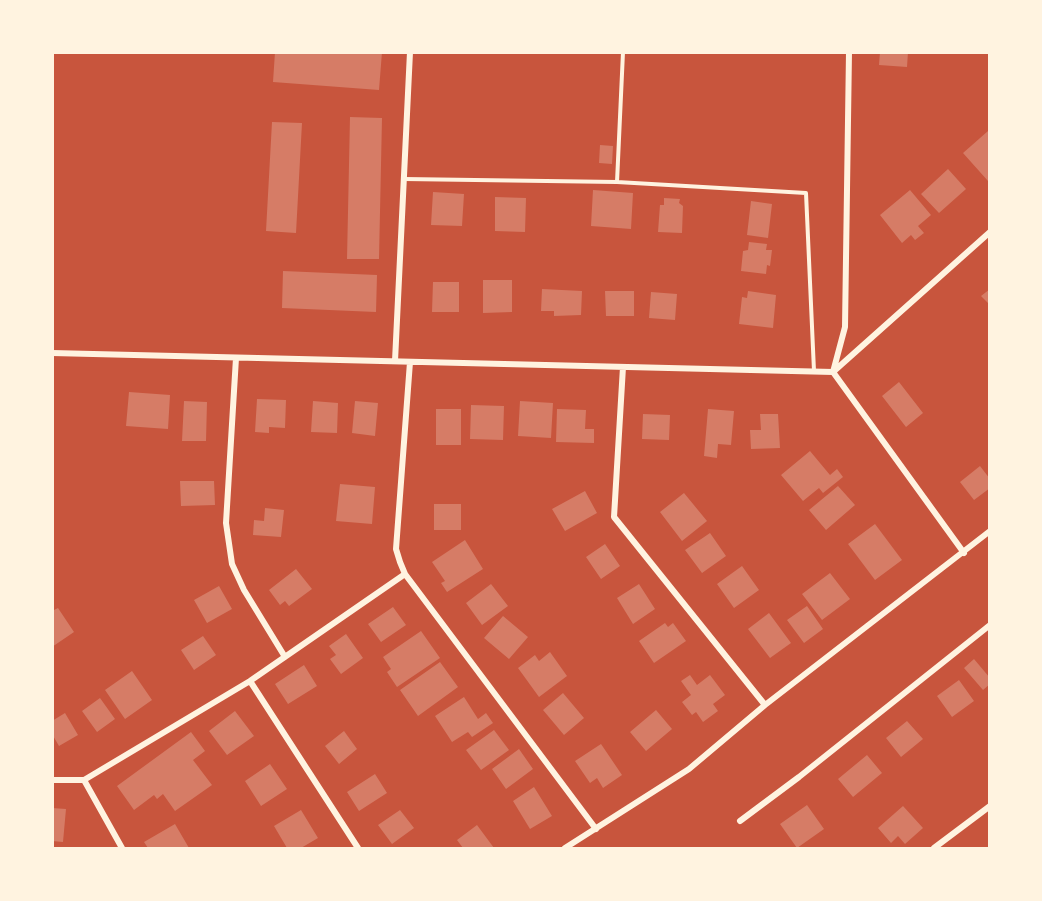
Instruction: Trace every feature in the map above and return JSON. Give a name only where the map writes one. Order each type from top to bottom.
[{"type":"street","points":[[395,361],[410,52]]},
{"type":"street","points":[[849,52],[844,327],[833,372],[963,553]]},
{"type":"street","points":[[52,353],[833,372],[990,232]]},
{"type":"street","points":[[236,357],[226,523],[232,564],[244,590],[285,657]]},
{"type":"street","points":[[410,362],[396,549],[405,574],[596,830]]},
{"type":"street","points":[[623,367],[614,517],[765,705]]},
{"type":"street","points":[[565,849],[688,769],[765,705],[990,531]]},
{"type":"street","points":[[52,780],[84,780],[250,681],[405,574]]},
{"type":"street","points":[[740,821],[990,625]]},
{"type":"street","points":[[250,681],[358,849]]},
{"type":"street","points":[[84,780],[122,849]]},
{"type":"street","points":[[934,849],[990,806]]},
{"type":"lane","points":[[617,182],[623,52]]},
{"type":"lane","points":[[403,179],[617,182],[806,193],[814,371]]},
{"type":"building","points":[[275,52],[382,52],[379,90],[273,82]]},
{"type":"building","points":[[880,52],[908,52],[907,67],[879,65]]},
{"type":"building","points":[[350,117],[382,118],[379,259],[347,259]]},
{"type":"building","points":[[272,122],[302,123],[296,233],[266,231]]},
{"type":"building","points":[[988,131],[990,133],[988,181],[963,153]]},
{"type":"building","points":[[600,145],[613,146],[612,164],[599,163]]},
{"type":"building","points":[[948,169],[966,189],[939,213],[921,194]]},
{"type":"building","points":[[593,190],[633,193],[631,229],[591,226]]},
{"type":"building","points":[[910,190],[931,215],[918,226],[924,233],[915,240],[911,235],[902,243],[880,215]]},
{"type":"building","points":[[433,192],[464,194],[462,226],[431,225]]},
{"type":"building","points":[[495,197],[526,198],[525,232],[495,231]]},
{"type":"building","points":[[664,198],[680,199],[679,203],[683,206],[682,233],[658,232],[660,205],[664,205]]},
{"type":"building","points":[[751,201],[772,204],[768,238],[747,235]]},
{"type":"building","points":[[749,242],[767,244],[766,250],[772,250],[770,266],[767,265],[766,274],[741,271],[743,251],[748,250]]},
{"type":"building","points":[[283,271],[377,275],[376,312],[282,308]]},
{"type":"building","points":[[483,280],[512,280],[512,312],[483,313]]},
{"type":"building","points":[[433,282],[459,282],[459,312],[432,312]]},
{"type":"building","points":[[542,289],[582,291],[581,315],[554,316],[554,311],[541,311]]},
{"type":"building","points":[[990,289],[990,305],[981,296]]},
{"type":"building","points":[[605,291],[634,291],[634,316],[606,316]]},
{"type":"building","points":[[748,291],[776,295],[773,328],[739,324],[742,297],[747,298]]},
{"type":"building","points":[[651,292],[677,294],[675,320],[649,318]]},
{"type":"building","points":[[899,382],[923,413],[906,427],[882,396]]},
{"type":"building","points":[[129,392],[170,395],[168,429],[126,426]]},
{"type":"building","points":[[257,399],[286,400],[285,428],[269,427],[269,433],[255,432]]},
{"type":"building","points":[[184,401],[207,402],[206,441],[182,441]]},
{"type":"building","points":[[313,401],[338,403],[337,433],[311,432]]},
{"type":"building","points":[[355,401],[378,403],[375,436],[352,433]]},
{"type":"building","points":[[520,401],[553,403],[551,438],[518,436]]},
{"type":"building","points":[[471,405],[504,406],[503,440],[470,439]]},
{"type":"building","points":[[436,409],[461,409],[461,445],[436,445]]},
{"type":"building","points":[[557,409],[586,410],[585,429],[594,429],[594,443],[556,442]]},
{"type":"building","points":[[708,409],[734,411],[731,445],[718,444],[717,458],[704,456]]},
{"type":"building","points":[[643,414],[670,415],[669,440],[642,439]]},
{"type":"building","points":[[760,414],[778,414],[780,448],[751,449],[750,430],[761,430]]},
{"type":"building","points":[[810,451],[830,475],[837,469],[843,477],[823,493],[819,488],[803,501],[781,475]]},
{"type":"building","points":[[980,466],[990,479],[990,488],[974,500],[960,482]]},
{"type":"building","points":[[180,481],[214,481],[215,505],[181,506]]},
{"type":"building","points":[[340,484],[375,487],[372,524],[336,521]]},
{"type":"building","points":[[838,486],[855,505],[826,530],[809,510]]},
{"type":"building","points":[[585,491],[597,513],[565,531],[552,509]]},
{"type":"building","points":[[684,493],[707,521],[682,541],[660,512]]},
{"type":"building","points":[[434,504],[461,504],[461,530],[434,530]]},
{"type":"building","points":[[265,508],[284,510],[281,537],[253,535],[254,520],[264,521]]},
{"type":"building","points":[[875,524],[902,560],[875,580],[848,544]]},
{"type":"building","points":[[710,533],[726,556],[702,573],[685,550]]},
{"type":"building","points":[[465,540],[483,569],[447,592],[441,583],[445,581],[432,562]]},
{"type":"building","points":[[605,544],[620,566],[601,579],[586,557]]},
{"type":"building","points":[[742,566],[759,590],[734,608],[717,584]]},
{"type":"building","points":[[296,569],[312,589],[289,606],[285,601],[280,605],[269,590]]},
{"type":"building","points":[[830,573],[850,599],[822,620],[802,594]]},
{"type":"building","points":[[491,584],[508,606],[482,625],[466,603]]},
{"type":"building","points":[[639,584],[655,609],[633,624],[617,598]]},
{"type":"building","points":[[219,586],[232,609],[207,623],[194,600]]},
{"type":"building","points":[[807,606],[823,629],[804,643],[787,620]]},
{"type":"building","points":[[393,607],[406,625],[381,642],[368,624]]},
{"type":"building","points":[[58,608],[74,632],[52,647],[52,611]]},
{"type":"building","points":[[769,613],[791,643],[770,658],[748,629]]},
{"type":"building","points":[[503,616],[528,637],[509,659],[484,638]]},
{"type":"building","points":[[665,623],[668,627],[673,623],[686,641],[654,663],[639,641]]},
{"type":"building","points":[[421,631],[440,658],[397,687],[387,672],[391,669],[383,657]]},
{"type":"building","points":[[346,634],[363,658],[341,674],[330,659],[336,655],[329,646]]},
{"type":"building","points":[[203,636],[216,655],[194,670],[181,650]]},
{"type":"building","points":[[550,652],[567,676],[539,697],[518,668],[535,655],[539,661]]},
{"type":"building","points":[[974,659],[990,678],[990,684],[983,690],[964,668]]},
{"type":"building","points":[[440,662],[458,687],[418,716],[400,690]]},
{"type":"building","points":[[304,665],[317,686],[288,704],[275,684]]},
{"type":"building","points":[[132,671],[152,700],[125,719],[105,690]]},
{"type":"building","points":[[690,675],[697,685],[710,675],[725,695],[713,704],[718,711],[703,722],[696,712],[692,715],[682,702],[691,695],[681,681]]},
{"type":"building","points":[[959,680],[974,701],[952,717],[937,696]]},
{"type":"building","points":[[563,693],[584,718],[564,735],[543,710]]},
{"type":"building","points":[[464,697],[478,719],[486,713],[493,723],[472,737],[468,732],[452,742],[435,716]]},
{"type":"building","points":[[100,698],[115,719],[97,732],[82,711]]},
{"type":"building","points":[[656,710],[672,729],[646,751],[630,732]]},
{"type":"building","points":[[235,711],[254,736],[227,755],[209,731]]},
{"type":"building","points":[[65,713],[78,735],[59,746],[52,734],[52,721]]},
{"type":"building","points":[[907,721],[923,739],[901,757],[886,738]]},
{"type":"building","points":[[494,730],[509,750],[481,770],[466,750]]},
{"type":"building","points":[[344,731],[357,749],[339,764],[325,746]]},
{"type":"building","points":[[191,732],[205,751],[193,760],[212,785],[175,811],[163,794],[157,799],[154,795],[134,810],[117,786]]},
{"type":"building","points":[[601,744],[622,775],[603,788],[597,778],[590,783],[575,761]]},
{"type":"building","points":[[519,749],[533,769],[506,789],[492,769]]},
{"type":"building","points":[[867,755],[882,773],[853,797],[838,779]]},
{"type":"building","points":[[270,764],[287,789],[261,806],[245,781]]},
{"type":"building","points":[[375,774],[387,793],[359,811],[347,792]]},
{"type":"building","points":[[534,787],[552,816],[530,829],[513,801]]},
{"type":"building","points":[[807,805],[824,829],[797,848],[780,824]]},
{"type":"building","points":[[903,806],[923,828],[905,844],[898,836],[891,843],[878,828]]},
{"type":"building","points":[[52,808],[66,809],[63,842],[52,841]]},
{"type":"building","points":[[301,810],[318,838],[301,848],[287,848],[274,826]]},
{"type":"building","points":[[400,810],[414,828],[392,844],[378,825]]},
{"type":"building","points":[[175,824],[189,848],[148,848],[144,842]]},
{"type":"building","points":[[477,825],[494,848],[463,848],[457,840]]}]
